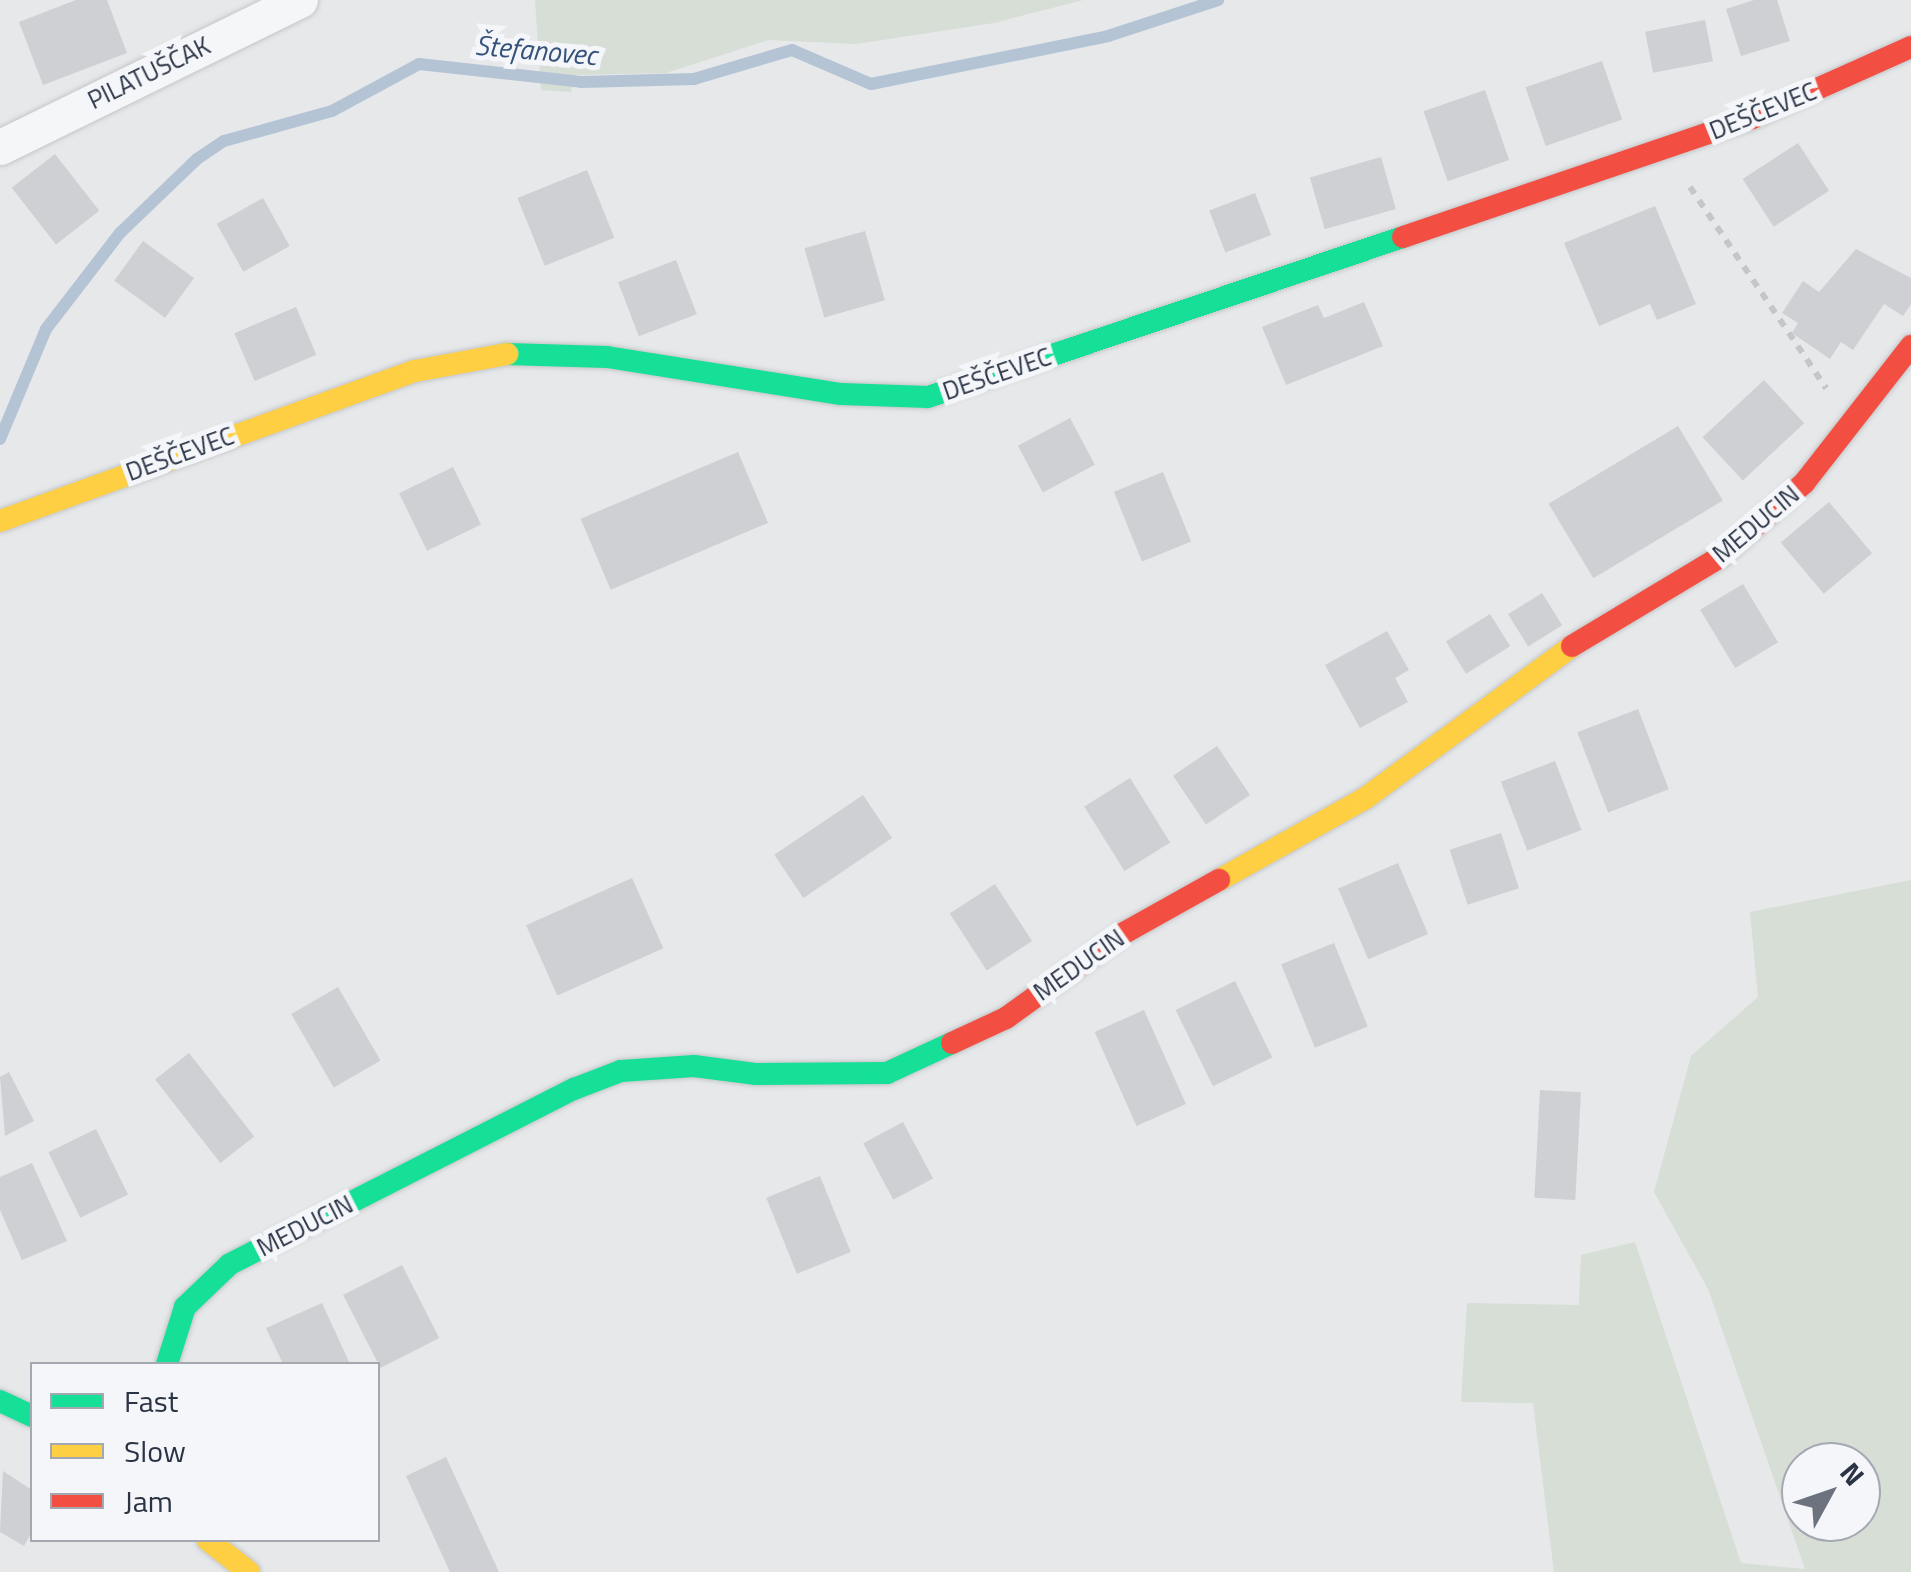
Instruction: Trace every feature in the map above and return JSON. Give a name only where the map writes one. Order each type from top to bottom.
[{"type":"street","name":"PILATUŠČAK","points":[[0,148],[300,0]]},
{"type":"street","name":"DEŠČEVEC","points":[[0,521],[415,371],[476,358],[528,352],[607,357],[842,394],[928,397],[1666,149],[1911,47]]},
{"type":"street","name":"MEDUCIN","points":[[168,1362],[185,1307],[230,1264],[574,1089],[621,1071],[694,1066],[756,1074],[887,1073],[1006,1018],[1124,933],[1364,799],[1552,658],[1720,557],[1804,483],[1911,346]]},
{"type":"street","points":[[0,1402],[30,1415]]},
{"type":"street","points":[[210,1542],[240,1568]]},
{"type":"path","points":[[1666,149],[1753,287],[1852,426]]},
{"type":"shaded area","points":[[535,0],[1083,0],[994,23],[856,44],[769,40],[666,73],[574,75],[571,92],[541,90]]},
{"type":"shaded area","points":[[1911,880],[1911,1572],[1554,1572],[1533,1403],[1461,1402],[1467,1303],[1579,1305],[1581,1255],[1635,1242],[1741,1563],[1805,1569],[1796,1542],[1881,1542],[1881,1442],[1781,1442],[1781,1500],[1708,1289],[1654,1192],[1691,1056],[1758,997],[1750,912]]},
{"type":"building","points":[[76,0],[107,0],[127,53],[43,85],[19,22]]},
{"type":"building","points":[[1754,0],[1777,0],[1790,41],[1741,56],[1726,9]]},
{"type":"building","points":[[1705,20],[1713,61],[1653,73],[1645,32]]},
{"type":"building","points":[[1602,61],[1622,120],[1546,146],[1525,87]]},
{"type":"building","points":[[1485,90],[1509,160],[1448,181],[1424,111]]},
{"type":"building","points":[[1798,143],[1829,191],[1774,227],[1743,179]]},
{"type":"building","points":[[55,154],[99,211],[56,245],[12,188]]},
{"type":"building","points":[[1381,157],[1396,209],[1325,229],[1310,177]]},
{"type":"building","points":[[587,170],[614,238],[545,266],[517,198]]},
{"type":"building","points":[[1255,193],[1271,235],[1225,253],[1209,211]]},
{"type":"building","points":[[263,198],[290,246],[243,272],[217,224]]},
{"type":"building","points":[[1655,206],[1696,304],[1657,320],[1650,304],[1599,326],[1564,243]]},
{"type":"building","points":[[865,231],[885,300],[824,318],[804,248]]},
{"type":"building","points":[[143,241],[194,278],[165,318],[114,281]]},
{"type":"building","points":[[1856,249],[1911,278],[1911,304],[1903,316],[1884,304],[1853,350],[1841,342],[1830,359],[1792,333],[1798,323],[1782,313],[1803,281],[1819,292]]},
{"type":"building","points":[[676,260],[697,314],[639,336],[618,282]]},
{"type":"building","points":[[1364,302],[1383,346],[1286,385],[1262,327],[1318,305],[1324,318]]},
{"type":"building","points":[[296,307],[316,355],[255,381],[234,333]]},
{"type":"building","points":[[1764,380],[1804,423],[1743,480],[1703,437]]},
{"type":"building","points":[[1070,418],[1095,465],[1043,492],[1018,446]]},
{"type":"building","points":[[1678,426],[1723,501],[1593,578],[1549,504]]},
{"type":"building","points":[[738,452],[768,523],[611,590],[581,519]]},
{"type":"building","points":[[453,467],[481,525],[427,551],[399,493]]},
{"type":"building","points":[[1163,472],[1191,542],[1142,561],[1114,492]]},
{"type":"building","points":[[1829,502],[1872,553],[1824,594],[1781,542]]},
{"type":"building","points":[[1743,584],[1778,642],[1735,668],[1700,610]]},
{"type":"building","points":[[1542,593],[1562,625],[1528,646],[1508,614]]},
{"type":"building","points":[[1490,614],[1510,646],[1466,674],[1446,642]]},
{"type":"building","points":[[1387,631],[1409,670],[1395,678],[1408,702],[1360,728],[1325,665]]},
{"type":"building","points":[[1638,709],[1669,789],[1608,813],[1577,732]]},
{"type":"building","points":[[1217,746],[1250,795],[1206,825],[1173,776]]},
{"type":"building","points":[[1555,761],[1582,830],[1527,851],[1501,782]]},
{"type":"building","points":[[1130,778],[1170,842],[1124,871],[1084,807]]},
{"type":"building","points":[[863,795],[892,838],[803,898],[774,855]]},
{"type":"building","points":[[1501,833],[1519,888],[1468,905],[1450,850]]},
{"type":"building","points":[[1398,863],[1428,934],[1368,959],[1338,888]]},
{"type":"building","points":[[632,878],[663,948],[557,996],[526,925]]},
{"type":"building","points":[[995,884],[1032,941],[987,970],[950,913]]},
{"type":"building","points":[[1334,943],[1368,1026],[1315,1048],[1281,964]]},
{"type":"building","points":[[1235,981],[1272,1057],[1213,1086],[1176,1010]]},
{"type":"building","points":[[338,987],[381,1061],[334,1088],[291,1014]]},
{"type":"building","points":[[1144,1010],[1186,1104],[1137,1126],[1095,1032]]},
{"type":"building","points":[[189,1053],[254,1137],[220,1163],[155,1079]]},
{"type":"building","points":[[9,1072],[34,1121],[5,1136],[0,1077]]},
{"type":"building","points":[[1540,1090],[1581,1092],[1575,1200],[1534,1198]]},
{"type":"building","points":[[903,1122],[933,1179],[893,1200],[863,1143]]},
{"type":"building","points":[[96,1129],[128,1195],[80,1218],[48,1152]]},
{"type":"building","points":[[32,1163],[67,1241],[22,1260],[0,1210],[0,1177]]},
{"type":"building","points":[[820,1176],[851,1252],[797,1274],[766,1198]]},
{"type":"building","points":[[402,1265],[439,1338],[380,1368],[343,1295]]},
{"type":"building","points":[[322,1303],[349,1362],[282,1362],[266,1328]]},
{"type":"building","points":[[446,1457],[499,1572],[450,1572],[406,1476]]},
{"type":"building","points":[[3,1471],[30,1489],[30,1536],[24,1546],[0,1532]]},
{"type":"waterway","name":"Štefanovec","points":[[0,439],[46,329],[120,233],[197,159],[224,141],[332,111],[419,64],[581,82],[694,79],[792,50],[871,84],[1108,36],[1218,0]]},
{"type":"traffic: fast","points":[[507,354],[607,357],[841,394],[928,397],[1403,237]]},
{"type":"traffic: fast","points":[[168,1362],[185,1307],[230,1264],[574,1089],[621,1071],[694,1066],[756,1074],[887,1073],[952,1043]]},
{"type":"traffic: fast","points":[[0,1401],[30,1415]]},
{"type":"traffic: slow","points":[[0,521],[415,371],[507,354]]},
{"type":"traffic: slow","points":[[1219,880],[1364,799],[1572,646]]},
{"type":"traffic: slow","points":[[211,1542],[249,1572]]},
{"type":"traffic: jam","points":[[1403,237],[1752,118],[1911,47]]},
{"type":"traffic: jam","points":[[1572,646],[1720,557],[1804,483],[1911,346]]},
{"type":"traffic: jam","points":[[952,1043],[1006,1018],[1124,933],[1219,880]]}]
